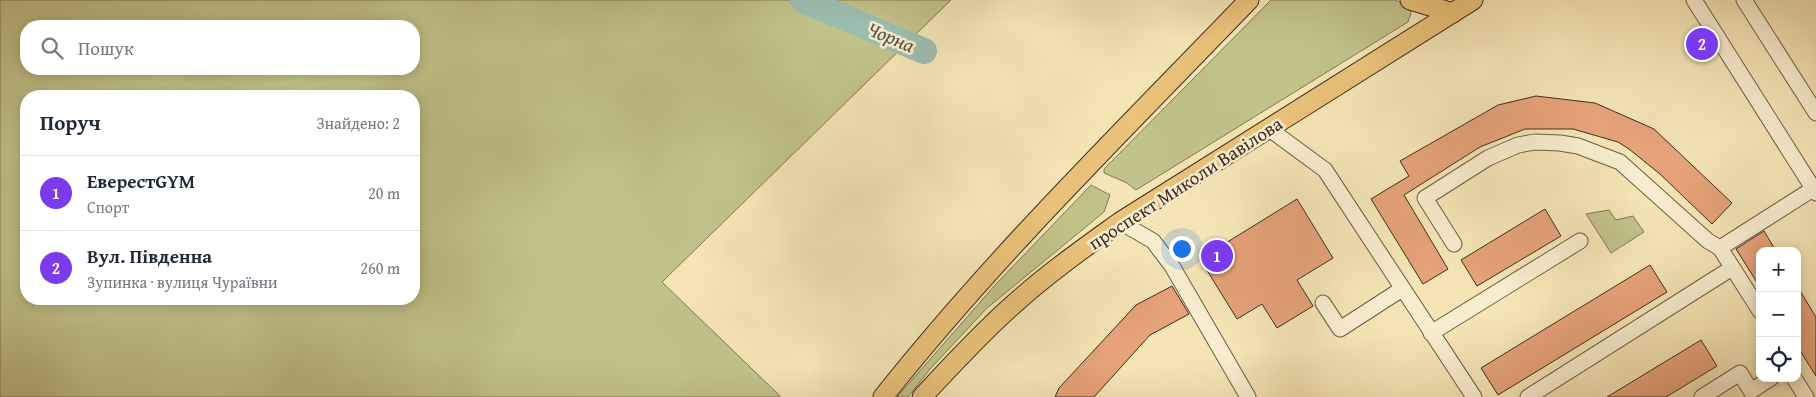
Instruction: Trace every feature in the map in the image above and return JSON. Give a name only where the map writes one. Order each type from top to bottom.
[{"type":"main road","points":[[883,397],[929,339],[1000,259],[1249,0]]},
{"type":"main road","points":[[1410,0],[1453,13]]},
{"type":"main road","name":"проспект Миколи Вавілова","points":[[922,397],[974,342],[1015,303],[1120,222],[1473,0]]},
{"type":"street","points":[[1694,0],[1815,190],[1720,248]]},
{"type":"street","points":[[1744,0],[1816,113]]},
{"type":"street","points":[[1268,128],[1324,170],[1474,397]]},
{"type":"street","points":[[1454,244],[1425,198],[1488,158],[1518,145],[1535,142],[1578,146],[1620,162],[1708,241],[1720,248],[1756,305]]},
{"type":"street","points":[[1120,222],[1154,241],[1160,248],[1248,397]]},
{"type":"street","points":[[1431,333],[1580,241]]},
{"type":"street","points":[[1528,397],[1732,268]]},
{"type":"street","points":[[1322,303],[1340,329],[1402,289]]},
{"type":"street","points":[[1702,397],[1740,373],[1751,391],[1765,382]]},
{"type":"street","points":[[1797,382],[1806,397]]},
{"type":"green space","points":[[0,0],[951,0],[662,282],[780,397],[0,397]]},
{"type":"green space","points":[[1271,0],[1395,0],[1409,6],[1411,13],[1408,22],[1136,190],[1127,183],[1104,173],[1104,169]]},
{"type":"green space","points":[[1091,185],[1110,195],[1104,212],[987,308],[931,368],[908,397],[897,397],[996,284]]},
{"type":"green space","points":[[1609,210],[1616,220],[1633,216],[1644,232],[1611,253],[1586,214]]},
{"type":"building","points":[[1536,96],[1595,103],[1654,129],[1732,203],[1712,224],[1660,174],[1618,142],[1573,129],[1525,129],[1480,147],[1404,195],[1448,269],[1423,284],[1371,199],[1409,176],[1400,161],[1498,105]]},
{"type":"building","points":[[1297,199],[1333,258],[1297,280],[1313,306],[1277,328],[1262,304],[1237,319],[1200,259]]},
{"type":"building","points":[[1545,209],[1561,236],[1477,286],[1461,260]]},
{"type":"building","points":[[1764,231],[1774,247],[1756,247],[1756,281],[1736,249]]},
{"type":"building","points":[[1650,265],[1667,292],[1498,395],[1481,368]]},
{"type":"building","points":[[1172,286],[1189,314],[1150,335],[1094,397],[1055,397],[1059,388],[1136,305]]},
{"type":"building","points":[[1801,293],[1816,317],[1816,376],[1801,352]]},
{"type":"building","points":[[1701,340],[1717,366],[1666,397],[1607,397]]},
{"type":"waterway","name":"Чорна","points":[[803,0],[924,51]]},
{"type":"place","name":"Вул. Південна","points":[[1702,44]]},
{"type":"place","name":"ЕверестGYM","points":[[1217,256]]}]
